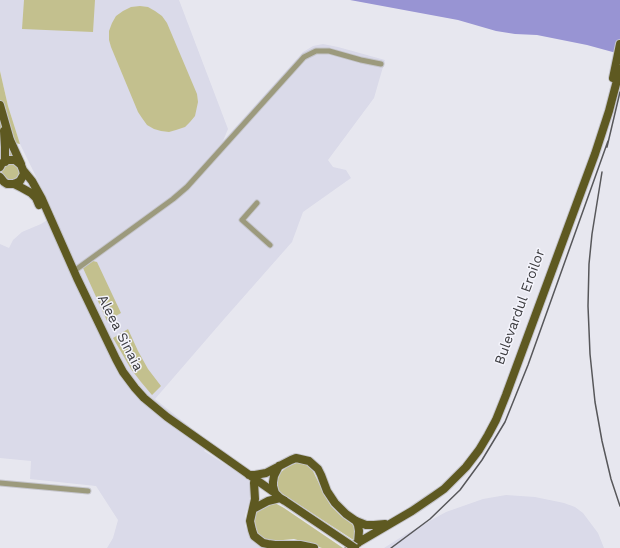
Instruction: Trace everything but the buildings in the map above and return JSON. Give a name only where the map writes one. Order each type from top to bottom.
[{"type":"main road","name":"Bulevardul Eroilor","points":[[349,548],[356,546],[444,489],[466,467],[488,435],[503,402],[595,154],[609,111],[620,44]]},
{"type":"main road","name":"Bulevardul Eroilor","points":[[373,535],[385,524],[421,502],[441,486],[463,465],[485,433],[502,394],[620,69]]},
{"type":"main road","name":"Aleea Sinaia","points":[[1,109],[10,140],[22,167],[32,181],[44,204],[74,271],[118,362],[137,391],[167,417],[280,497]]},
{"type":"main road","points":[[0,187],[12,184],[20,180],[22,177],[22,167],[19,162],[12,160],[2,164],[5,141],[1,109]]},
{"type":"main road","name":"Aleea Sinaia","points":[[0,177],[4,182],[22,188],[34,197],[39,204],[70,273],[116,368],[129,386],[143,402],[166,421],[273,496],[280,497]]},
{"type":"main road","points":[[249,475],[266,473],[287,461],[296,458],[309,461],[318,469],[327,491],[335,503],[343,512],[373,535]]},
{"type":"main road","points":[[279,466],[274,476],[273,486],[280,497],[356,546],[360,524]]},
{"type":"main road","points":[[254,483],[255,499],[250,518],[250,526],[254,536],[263,543],[275,545],[300,545],[314,548]]},
{"type":"main road","points":[[253,509],[268,501],[280,497]]},
{"type":"main road","points":[[360,524],[385,524]]},
{"type":"street","points":[[74,271],[173,199],[187,187],[304,57],[316,51],[328,51],[381,64]]},
{"type":"street","points":[[257,203],[242,220],[270,245]]},
{"type":"street","points":[[0,483],[88,491]]},
{"type":"shaded area","points":[[0,0],[179,0],[228,129],[223,141],[303,52],[313,46],[323,44],[385,60],[374,98],[328,160],[333,167],[346,170],[351,178],[303,212],[292,242],[155,399],[210,443],[204,451],[250,480],[251,490],[249,504],[245,515],[245,526],[250,537],[259,546],[265,548],[107,548],[113,538],[118,520],[96,486],[30,479],[31,461],[0,458],[0,244],[9,248],[13,240],[22,232],[41,224],[55,215],[20,144],[8,106],[0,71]]},
{"type":"shaded area","points":[[24,0],[95,0],[93,32],[22,29]]},
{"type":"shaded area","points":[[350,0],[620,0],[620,54],[587,45],[537,35],[496,31],[458,20]]},
{"type":"shaded area","points":[[131,7],[148,7],[155,11],[162,16],[167,23],[197,94],[198,102],[195,116],[185,127],[169,132],[154,129],[147,125],[138,112],[109,40],[109,31],[116,16]]},
{"type":"shaded area","points":[[0,71],[8,106],[20,144],[10,142],[15,156],[8,156],[6,141],[0,139]]},
{"type":"shaded area","points":[[11,163],[17,166],[20,172],[17,178],[11,181],[5,178],[2,172],[5,166]]},
{"type":"shaded area","points":[[93,261],[97,262],[121,313],[107,321],[83,268]]},
{"type":"shaded area","points":[[128,329],[148,369],[161,386],[152,395],[131,369],[113,338]]},
{"type":"shaded area","points":[[296,463],[308,465],[312,469],[331,506],[342,517],[356,527],[355,541],[278,491],[275,483],[279,474],[287,467]]},
{"type":"shaded area","points":[[506,495],[535,497],[564,503],[575,507],[583,513],[598,533],[604,548],[384,548],[446,512],[483,499]]},
{"type":"shaded area","points":[[275,503],[343,548],[322,548],[294,539],[272,541],[260,537],[253,521],[255,513],[261,507]]},
{"type":"railway","points":[[607,147],[620,92]]},
{"type":"railway","points":[[391,548],[430,519],[460,490],[482,460],[505,422],[528,365],[608,141]]},
{"type":"railway","points":[[602,172],[592,234],[589,264],[588,306],[590,354],[595,402],[602,441],[611,479],[620,506]]}]
